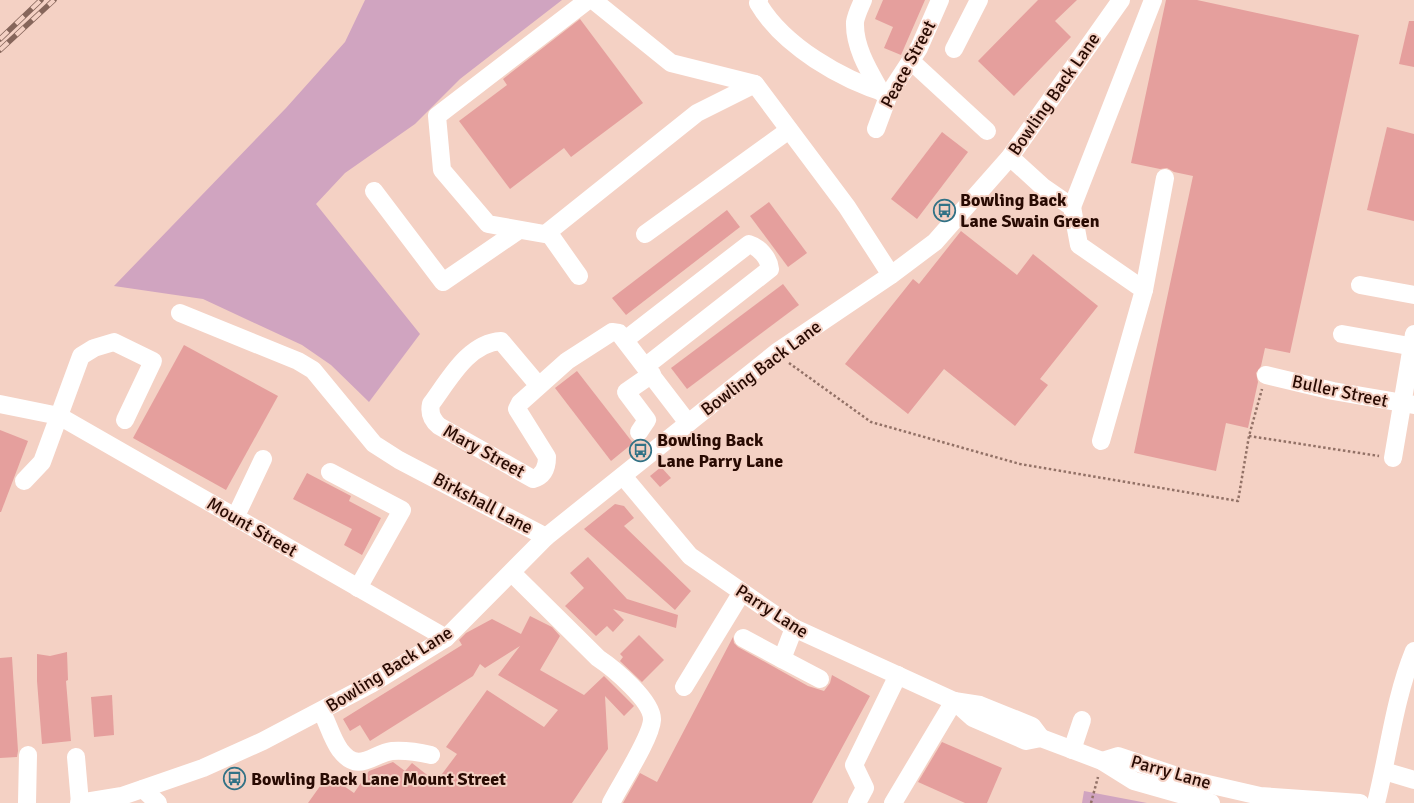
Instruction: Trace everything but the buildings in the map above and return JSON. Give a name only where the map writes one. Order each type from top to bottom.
[{"type":"street","points":[[550,235],[488,224],[442,170],[437,116],[588,0]]},
{"type":"street","points":[[593,0],[671,63],[755,84],[847,207],[891,275]]},
{"type":"street","points":[[759,0],[758,3],[764,14],[783,35],[846,78],[885,93]]},
{"type":"street","points":[[863,0],[855,21],[857,39],[864,62],[885,93]]},
{"type":"street","name":"Peace Street","points":[[876,129],[885,93],[919,48],[940,0]]},
{"type":"street","points":[[954,49],[979,0]]},
{"type":"street","name":"Bowling Back Lane","points":[[80,803],[122,796],[203,768],[322,712],[446,638],[546,537],[777,352],[891,275],[935,242],[1010,157],[1122,0]]},
{"type":"street","points":[[1144,290],[1079,245],[1072,207],[1153,0]]},
{"type":"street","points":[[910,62],[987,131]]},
{"type":"street","points":[[579,276],[548,232],[697,114],[755,84]]},
{"type":"street","points":[[645,234],[789,130]]},
{"type":"street","points":[[1010,157],[1043,187],[1072,207]]},
{"type":"street","points":[[1101,441],[1144,290],[1165,178]]},
{"type":"street","points":[[374,191],[443,282],[519,230]]},
{"type":"street","points":[[638,432],[647,420],[626,392],[649,370],[770,269],[769,263],[759,249],[749,244],[625,340],[649,370],[688,423]]},
{"type":"street","points":[[1360,285],[1414,295]]},
{"type":"street","name":"Birkshall Lane","points":[[180,313],[298,361],[313,370],[374,444],[546,537]]},
{"type":"street","name":"Mary Street","points":[[539,386],[501,341],[484,344],[461,363],[431,404],[430,410],[433,421],[533,479],[543,473],[547,465],[547,457],[517,409],[567,361],[612,332],[619,333],[625,340]]},
{"type":"street","points":[[1342,334],[1413,342],[1408,404],[1393,458]]},
{"type":"street","points":[[24,481],[42,462],[82,356],[94,348],[114,342],[153,361],[125,420]]},
{"type":"street","name":"Buller Street","points":[[1266,375],[1333,391],[1408,404]]},
{"type":"street","name":"Mount Street","points":[[0,404],[59,416],[446,638]]},
{"type":"street","points":[[235,518],[263,460]]},
{"type":"street","points":[[330,472],[402,510],[358,588]]},
{"type":"street","name":"Parry Lane","points":[[622,476],[690,556],[794,628],[954,701],[973,718],[1026,741],[1041,738],[1102,761],[1134,781],[1211,803]]},
{"type":"street","points":[[512,573],[598,658],[610,666],[649,706],[652,720],[646,738],[611,803]]},
{"type":"street","points":[[684,688],[742,592]]},
{"type":"street","points":[[782,659],[794,628]]},
{"type":"street","points":[[743,638],[820,679]]},
{"type":"street","points":[[1376,803],[1384,771],[1398,694],[1414,651]]},
{"type":"street","points":[[857,803],[865,788],[854,765],[898,675]]},
{"type":"street","points":[[893,803],[954,701]]},
{"type":"street","points":[[322,712],[341,751],[354,761],[368,762],[390,752],[412,751],[431,755]]},
{"type":"street","points":[[1072,750],[1082,720]]},
{"type":"street","points":[[27,803],[28,755]]},
{"type":"street","name":"Parry Lane","points":[[1102,761],[1118,756],[1186,779],[1260,796],[1360,803]]},
{"type":"street","points":[[76,757],[80,803]]},
{"type":"street","points":[[1384,771],[1414,780]]},
{"type":"street","points":[[143,789],[158,803]]},
{"type":"path","points":[[777,352],[797,370],[871,422],[1020,464],[1238,501],[1249,436],[1266,375]]},
{"type":"path","points":[[1249,436],[1393,458]]},
{"type":"path","points":[[1091,803],[1102,761]]},
{"type":"shaded area","points":[[365,0],[562,0],[460,79],[415,124],[345,173],[316,204],[420,334],[369,402],[331,365],[302,345],[203,299],[114,286],[286,108],[345,42]]},
{"type":"shaded area","points":[[1084,791],[1147,803],[1082,803]]},
{"type":"railway","points":[[0,39],[41,0]]},
{"type":"railway","points":[[0,50],[54,0]]},
{"type":"place","name":"Bowling Back Lane Swain Green","points":[[944,210]]},
{"type":"place","name":"Bowling Back Lane Parry Lane","points":[[641,450]]},
{"type":"place","name":"Bowling Back Lane Mount Street","points":[[235,779]]}]
